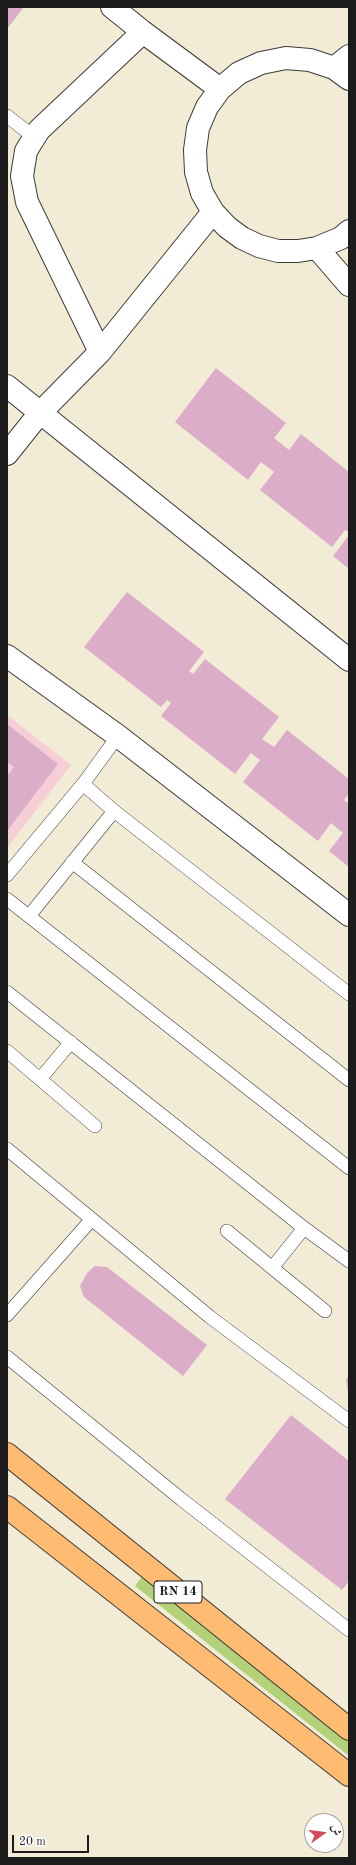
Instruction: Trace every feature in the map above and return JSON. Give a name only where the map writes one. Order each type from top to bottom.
[{"type":"highway","name":"RN 14","points":[[7,1454],[349,1729]]},
{"type":"highway","name":"RN 14","points":[[7,1507],[349,1775]]},
{"type":"street","points":[[112,7],[220,89]]},
{"type":"street","points":[[100,352],[27,202],[22,176],[26,151],[39,130],[143,32]]},
{"type":"street","points":[[344,68],[310,60],[286,58],[256,65],[239,73],[220,89],[207,107],[198,128],[195,150],[196,172],[200,186],[213,212],[242,238],[260,246],[285,251],[298,251],[317,248],[341,238],[349,231]]},
{"type":"street","points":[[7,454],[39,414],[100,352],[213,212]]},
{"type":"street","points":[[317,248],[349,285]]},
{"type":"street","points":[[7,386],[39,414],[349,660]]},
{"type":"street","points":[[7,656],[118,736],[349,915]]},
{"type":"lane","points":[[7,116],[34,137]]},
{"type":"lane","points":[[7,875],[83,784],[118,736]]},
{"type":"lane","points":[[83,784],[114,811],[349,994]]},
{"type":"lane","points":[[29,916],[114,811]]},
{"type":"lane","points":[[72,862],[349,1080]]},
{"type":"lane","points":[[7,900],[349,1168]]},
{"type":"lane","points":[[7,992],[304,1228],[349,1261]]},
{"type":"lane","points":[[40,1079],[71,1042]]},
{"type":"lane","points":[[7,1051],[95,1126]]},
{"type":"lane","points":[[7,1149],[210,1317],[349,1421]]},
{"type":"lane","points":[[7,1315],[92,1219]]},
{"type":"lane","points":[[272,1268],[304,1228]]},
{"type":"lane","points":[[227,1231],[325,1311]]},
{"type":"lane","points":[[7,1357],[181,1499],[349,1630]]},
{"type":"shaded area","points":[[7,715],[71,765],[7,848]]},
{"type":"green space","points":[[145,1572],[349,1734],[349,1756],[135,1586]]},
{"type":"building","points":[[7,7],[24,7],[7,29]]},
{"type":"building","points":[[216,368],[286,423],[274,438],[289,450],[301,434],[349,472],[349,532],[345,530],[332,547],[260,490],[274,472],[261,462],[248,480],[175,422]]},
{"type":"building","points":[[349,535],[349,569],[333,556]]},
{"type":"building","points":[[127,592],[204,652],[189,671],[193,674],[205,659],[279,717],[262,739],[274,747],[287,730],[349,779],[349,793],[344,800],[349,804],[349,867],[329,851],[343,833],[331,823],[318,841],[243,782],[260,760],[251,753],[235,774],[161,716],[171,703],[167,700],[161,707],[84,647]]},
{"type":"building","points":[[7,724],[58,764],[7,831],[7,776],[14,767],[7,762]]},
{"type":"building","points":[[95,1266],[107,1267],[207,1345],[183,1376],[84,1297],[80,1286],[87,1273]]},
{"type":"building","points":[[349,1375],[349,1399],[346,1380]]},
{"type":"building","points":[[291,1415],[349,1461],[349,1581],[342,1590],[225,1499]]}]
